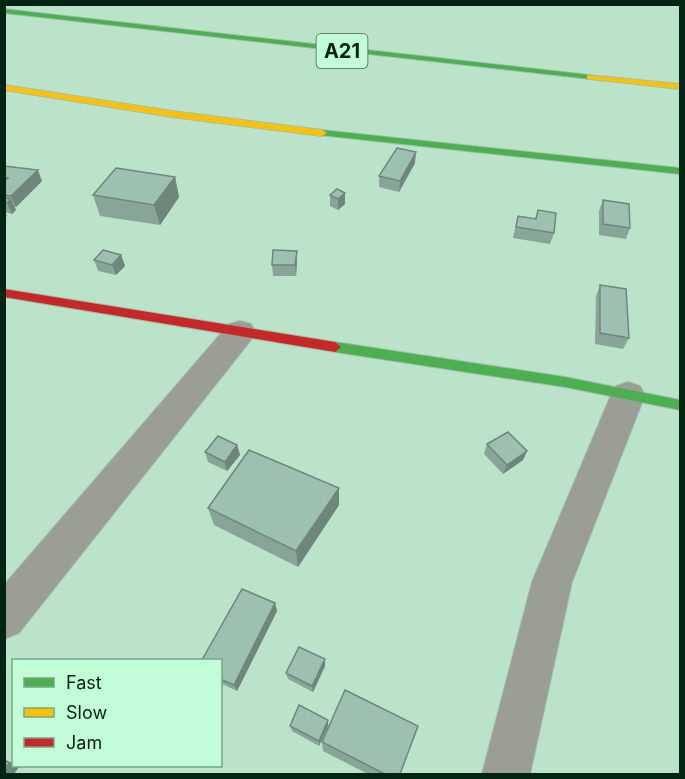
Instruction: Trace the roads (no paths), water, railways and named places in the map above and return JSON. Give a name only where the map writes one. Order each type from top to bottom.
[{"type":"street","name":"A21","points":[[4,11],[319,49],[681,87]]},
{"type":"street","points":[[4,87],[88,103],[234,124],[681,171]]},
{"type":"street","points":[[4,293],[565,382],[681,405]]},
{"type":"street","points":[[4,618],[240,332]]},
{"type":"street","points":[[506,774],[552,582],[628,395]]}]
